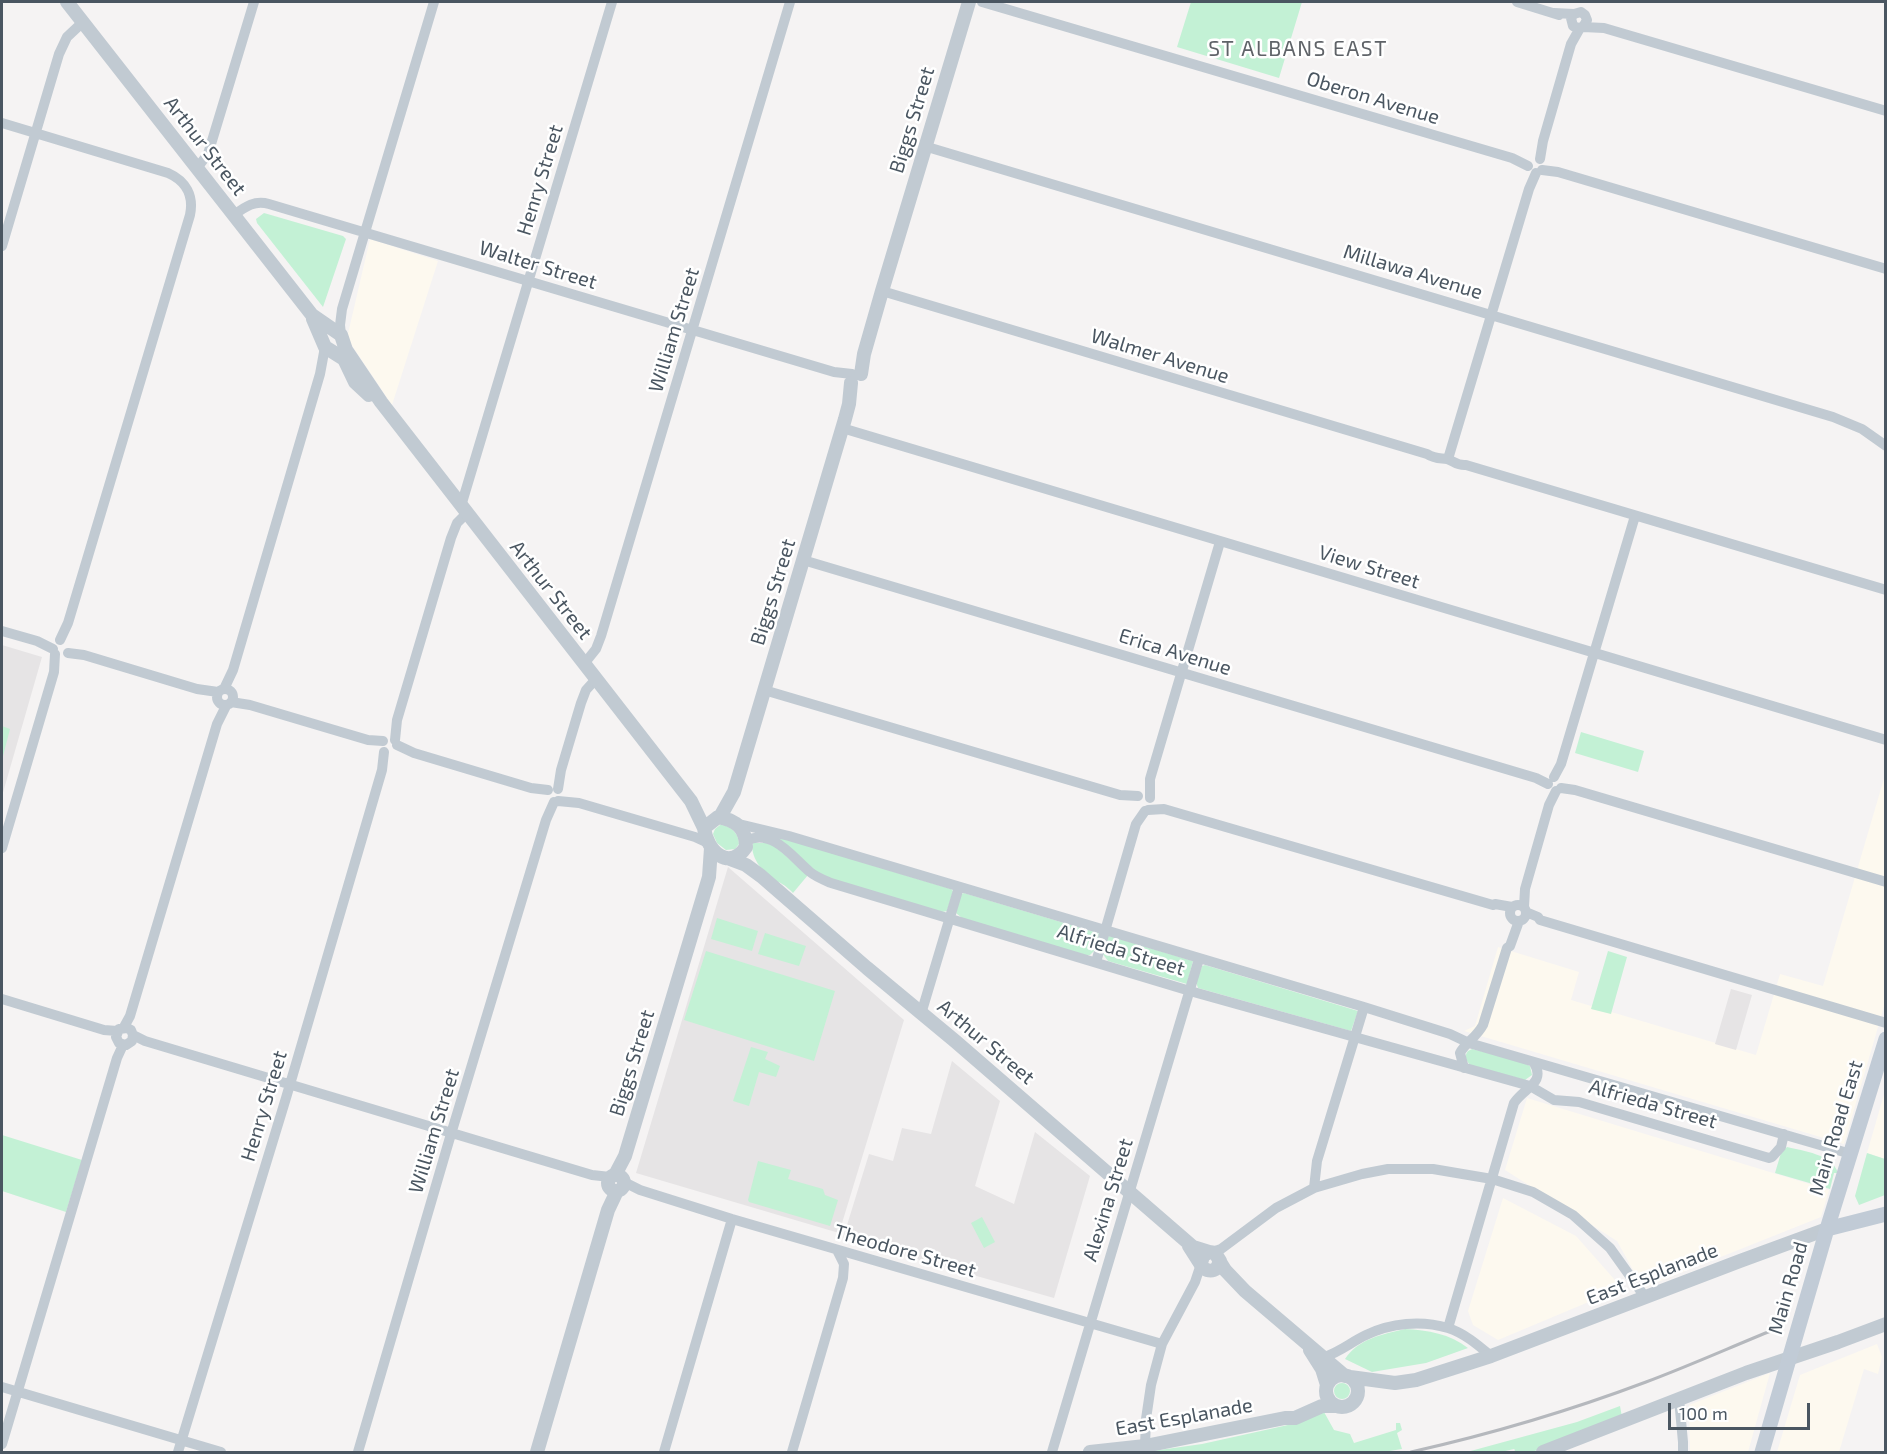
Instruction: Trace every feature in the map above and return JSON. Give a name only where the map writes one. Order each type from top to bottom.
[{"type":"main road","name":"Main Road East","points":[[1827,1230],[1886,1039]]},
{"type":"main road","points":[[1827,1230],[1886,1214]]},
{"type":"main road","name":"Main Road","points":[[1762,1452],[1827,1230]]},
{"type":"street","name":"Arthur Street","points":[[67,2],[333,341],[355,382],[381,402],[691,801],[705,812],[719,817]]},
{"type":"street","points":[[197,168],[208,154],[254,2]]},
{"type":"street","points":[[2,1444],[320,374],[333,341],[434,2]]},
{"type":"street","name":"Henry Street","points":[[178,1452],[454,530],[464,509],[528,281],[612,2]]},
{"type":"street","name":"William Street","points":[[584,664],[596,649],[601,636],[790,2]]},
{"type":"street","name":"Biggs Street","points":[[737,823],[733,809],[734,792],[924,146],[969,2]]},
{"type":"street","name":"Oberon Avenue","points":[[982,2],[1886,269]]},
{"type":"street","points":[[1517,2],[1886,111]]},
{"type":"street","points":[[1449,456],[1584,2]]},
{"type":"street","points":[[2,246],[62,45],[73,30],[83,22]]},
{"type":"street","points":[[2,123],[168,173],[178,178],[189,192],[192,203],[2,848]]},
{"type":"street","name":"Millawa Avenue","points":[[924,146],[1833,417],[1862,429],[1886,446]]},
{"type":"street","name":"Walter Street","points":[[234,215],[249,205],[264,202],[855,378]]},
{"type":"street","name":"Walmer Avenue","points":[[882,291],[1427,454],[1436,459],[1449,456],[1456,464],[1466,465],[1886,590]]},
{"type":"street","name":"View Street","points":[[842,428],[1886,740]]},
{"type":"street","points":[[1464,1068],[1460,1053],[1483,1025],[1507,948],[1510,946],[1517,913],[1635,516]]},
{"type":"street","points":[[1095,962],[1220,542]]},
{"type":"street","name":"Erica Avenue","points":[[803,560],[1886,882]]},
{"type":"street","points":[[2,630],[579,803],[683,833],[707,837],[718,855],[728,859],[740,855],[746,844],[744,832],[737,823],[719,817],[707,837]]},
{"type":"street","name":"William Street","points":[[358,1452],[581,702],[586,690],[596,679]]},
{"type":"street","points":[[764,690],[1493,905],[1494,909],[1538,917],[1540,920],[1886,1023]]},
{"type":"street","name":"Biggs Street","points":[[719,817],[734,792]]},
{"type":"street","name":"Arthur Street","points":[[691,801],[707,837]]},
{"type":"street","name":"Alfrieda Street","points":[[737,823],[789,836],[1364,1007],[1534,1063],[1851,1154]]},
{"type":"street","name":"Biggs Street","points":[[537,1452],[709,877],[707,837]]},
{"type":"street","name":"Alfrieda Street","points":[[746,844],[754,837],[772,841],[790,852],[820,879],[1190,991],[1498,1079],[1530,1086],[1554,1100],[1579,1102],[1769,1158],[1781,1147],[1784,1134]]},
{"type":"street","name":"Arthur Street","points":[[746,844],[751,860],[761,876]]},
{"type":"street","name":"Arthur Street","points":[[728,859],[746,865],[761,876],[1210,1262]]},
{"type":"street","name":"Biggs Street","points":[[709,877],[719,864],[728,859]]},
{"type":"street","points":[[921,1014],[959,887]]},
{"type":"street","name":"Alexina Street","points":[[1052,1452],[1199,959]]},
{"type":"street","points":[[2,999],[124,1036]]},
{"type":"street","points":[[1314,1188],[1317,1161],[1364,1007]]},
{"type":"street","points":[[1483,1025],[1486,1040],[1497,1051]]},
{"type":"street","name":"Theodore Street","points":[[124,1036],[732,1219],[1162,1344]]},
{"type":"street","points":[[1448,1328],[1514,1103],[1521,1092],[1538,1076],[1539,1072],[1534,1063]]},
{"type":"street","points":[[1498,1079],[1512,1093],[1514,1103]]},
{"type":"street","points":[[1145,1446],[1151,1385],[1162,1344],[1190,1291],[1221,1249],[1276,1208],[1314,1188],[1388,1169],[1433,1169],[1492,1179],[1533,1192],[1573,1215],[1610,1248],[1645,1297]]},
{"type":"street","points":[[664,1452],[732,1219]]},
{"type":"street","name":"East Esplanade","points":[[1343,1374],[1378,1382],[1395,1383],[1416,1380],[1491,1356],[1827,1230]]},
{"type":"street","points":[[792,1452],[843,1278],[844,1263],[837,1250]]},
{"type":"street","points":[[843,1278],[853,1264],[864,1258]]},
{"type":"street","points":[[1210,1262],[1353,1380],[1357,1389],[1356,1398]]},
{"type":"street","points":[[1324,1357],[1336,1353],[1364,1335],[1398,1324],[1448,1328],[1474,1342],[1491,1356]]},
{"type":"street","points":[[1543,1452],[1679,1399],[1886,1324]]},
{"type":"street","points":[[1305,1342],[1322,1368],[1329,1400],[1337,1406],[1345,1406],[1378,1382]]},
{"type":"street","points":[[1343,1374],[1345,1347]]},
{"type":"street","points":[[1327,1388],[1336,1376],[1343,1374]]},
{"type":"street","points":[[2,1387],[221,1452]]},
{"type":"street","name":"East Esplanade","points":[[1285,1418],[1327,1388]]},
{"type":"street","points":[[1679,1399],[1683,1452]]},
{"type":"street","name":"East Esplanade","points":[[1090,1452],[1145,1446],[1294,1418],[1322,1406],[1337,1406]]},
{"type":"shaded area","points":[[370,239],[438,261],[392,405],[347,338]]},
{"type":"shaded area","points":[[2,645],[42,657],[2,796]]},
{"type":"shaded area","points":[[1885,775],[1885,1003],[1844,1144],[1464,1031],[1475,1026],[1498,947],[1579,972],[1571,1000],[1756,1055],[1780,974],[1823,986]]},
{"type":"shaded area","points":[[728,867],[904,1020],[839,1233],[636,1173]]},
{"type":"shaded area","points":[[1731,989],[1752,995],[1736,1050],[1715,1044]]},
{"type":"shaded area","points":[[952,1061],[1000,1101],[975,1186],[1014,1204],[1035,1132],[1090,1176],[1054,1298],[843,1238],[869,1154],[893,1161],[902,1128],[931,1134]]},
{"type":"shaded area","points":[[1885,1091],[1885,1159],[1867,1153]]},
{"type":"shaded area","points":[[1527,1098],[1829,1190],[1821,1217],[1643,1288],[1617,1241],[1505,1170]]},
{"type":"shaded area","points":[[1503,1198],[1576,1236],[1622,1288],[1498,1340],[1473,1325],[1468,1311]]},
{"type":"shaded area","points":[[1877,1344],[1882,1357],[1878,1374],[1864,1369],[1839,1452],[1777,1452],[1800,1375]]},
{"type":"shaded area","points":[[1770,1373],[1748,1452],[1690,1452],[1689,1405]]},
{"type":"green space","points":[[1191,2],[1302,2],[1279,78],[1177,47]]},
{"type":"green space","points":[[264,213],[343,236],[346,239],[323,307],[257,223],[256,219]]},
{"type":"green space","points":[[2,726],[10,729],[2,760]]},
{"type":"green space","points":[[1581,732],[1644,751],[1638,772],[1575,753]]},
{"type":"green space","points":[[720,825],[727,826],[736,833],[739,844],[735,849],[726,850],[717,843],[713,834]]},
{"type":"green space","points":[[772,835],[951,889],[953,891],[947,911],[942,912],[819,875]]},
{"type":"green space","points":[[753,843],[771,843],[808,875],[793,893],[773,880],[761,868],[753,853]]},
{"type":"green space","points":[[961,894],[1098,933],[1094,951],[1090,955],[1085,955],[962,918],[956,913]]},
{"type":"green space","points":[[717,918],[758,931],[752,951],[711,939]]},
{"type":"green space","points":[[765,933],[806,946],[799,966],[758,954]]},
{"type":"green space","points":[[1107,937],[1193,961],[1187,984],[1108,961],[1102,953]]},
{"type":"green space","points":[[706,951],[835,991],[814,1061],[684,1020]]},
{"type":"green space","points":[[1608,951],[1627,957],[1611,1014],[1591,1009]]},
{"type":"green space","points":[[1202,966],[1358,1011],[1351,1031],[1198,988],[1196,982]]},
{"type":"green space","points":[[751,1047],[768,1052],[765,1059],[780,1066],[776,1077],[759,1072],[749,1106],[733,1101]]},
{"type":"green space","points":[[1472,1049],[1515,1059],[1530,1066],[1532,1075],[1525,1080],[1470,1065],[1466,1056]]},
{"type":"green space","points":[[2,1135],[82,1160],[66,1212],[2,1191]]},
{"type":"green space","points":[[1787,1147],[1816,1154],[1830,1161],[1838,1173],[1834,1173],[1830,1189],[1775,1173],[1781,1153]]},
{"type":"green space","points":[[1867,1153],[1885,1159],[1885,1195],[1859,1205],[1855,1196]]},
{"type":"green space","points":[[758,1161],[791,1170],[788,1179],[823,1189],[825,1195],[838,1200],[830,1226],[749,1202]]},
{"type":"green space","points":[[982,1217],[995,1242],[984,1248],[971,1223]]},
{"type":"green space","points":[[1405,1329],[1438,1334],[1454,1339],[1468,1348],[1426,1363],[1372,1372],[1345,1359],[1350,1352],[1364,1342],[1380,1335]]},
{"type":"green space","points":[[1339,1383],[1345,1383],[1350,1391],[1348,1397],[1339,1399],[1334,1394],[1334,1388]]},
{"type":"green space","points":[[1620,1406],[1622,1417],[1532,1452],[1514,1452],[1514,1449],[1501,1452],[1467,1452],[1577,1422]]},
{"type":"green space","points":[[1324,1412],[1334,1430],[1350,1434],[1354,1443],[1396,1430],[1396,1423],[1400,1423],[1402,1430],[1397,1433],[1402,1449],[1383,1452],[1145,1452],[1202,1444],[1297,1423]]},
{"type":"railway","points":[[1411,1452],[1500,1430],[1588,1403],[1662,1376],[1773,1330]]},
{"type":"district","name":"ST ALBANS EAST","points":[[1298,49]]}]
